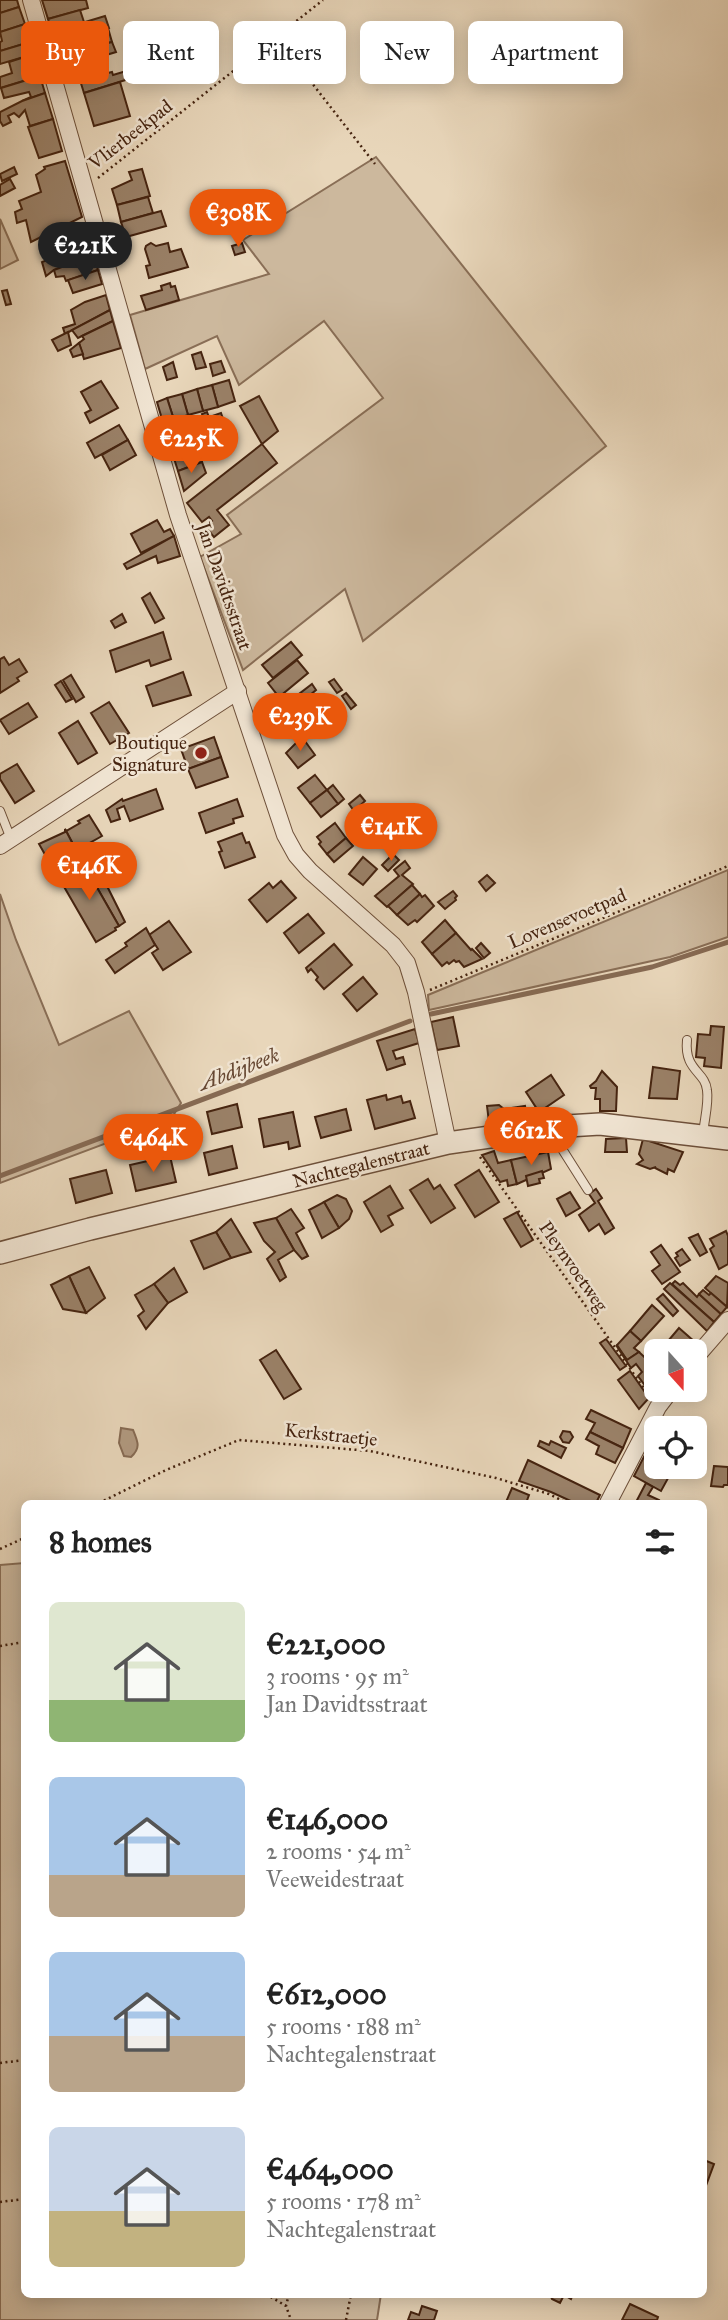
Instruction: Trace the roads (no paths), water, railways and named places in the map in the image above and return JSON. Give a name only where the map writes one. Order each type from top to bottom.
[{"type":"street","name":"Jan Davidtsstraat","points":[[31,0],[178,515],[285,835],[296,855],[310,871],[393,945],[407,963],[457,1142]]},
{"type":"street","points":[[5,842],[238,691]]},
{"type":"street","name":"Nachtegalenstraat","points":[[0,1253],[457,1142],[600,1124],[728,1139]]},
{"type":"street","points":[[707,1344],[728,1320]]},
{"type":"street","points":[[610,1500],[662,1402]]},
{"type":"lane","points":[[0,811],[5,842]]},
{"type":"lane","points":[[687,1040],[685,1052],[692,1068],[704,1080],[707,1089],[703,1136]]},
{"type":"lane","points":[[550,1129],[588,1190]]},
{"type":"waterway","name":"Abdijbeek","points":[[431,1014],[652,967],[728,942]]},
{"type":"waterway","name":"Abdijbeek","points":[[0,1176],[410,1021]]},
{"type":"place","name":"Boutique Signature","points":[[201,753]]}]
